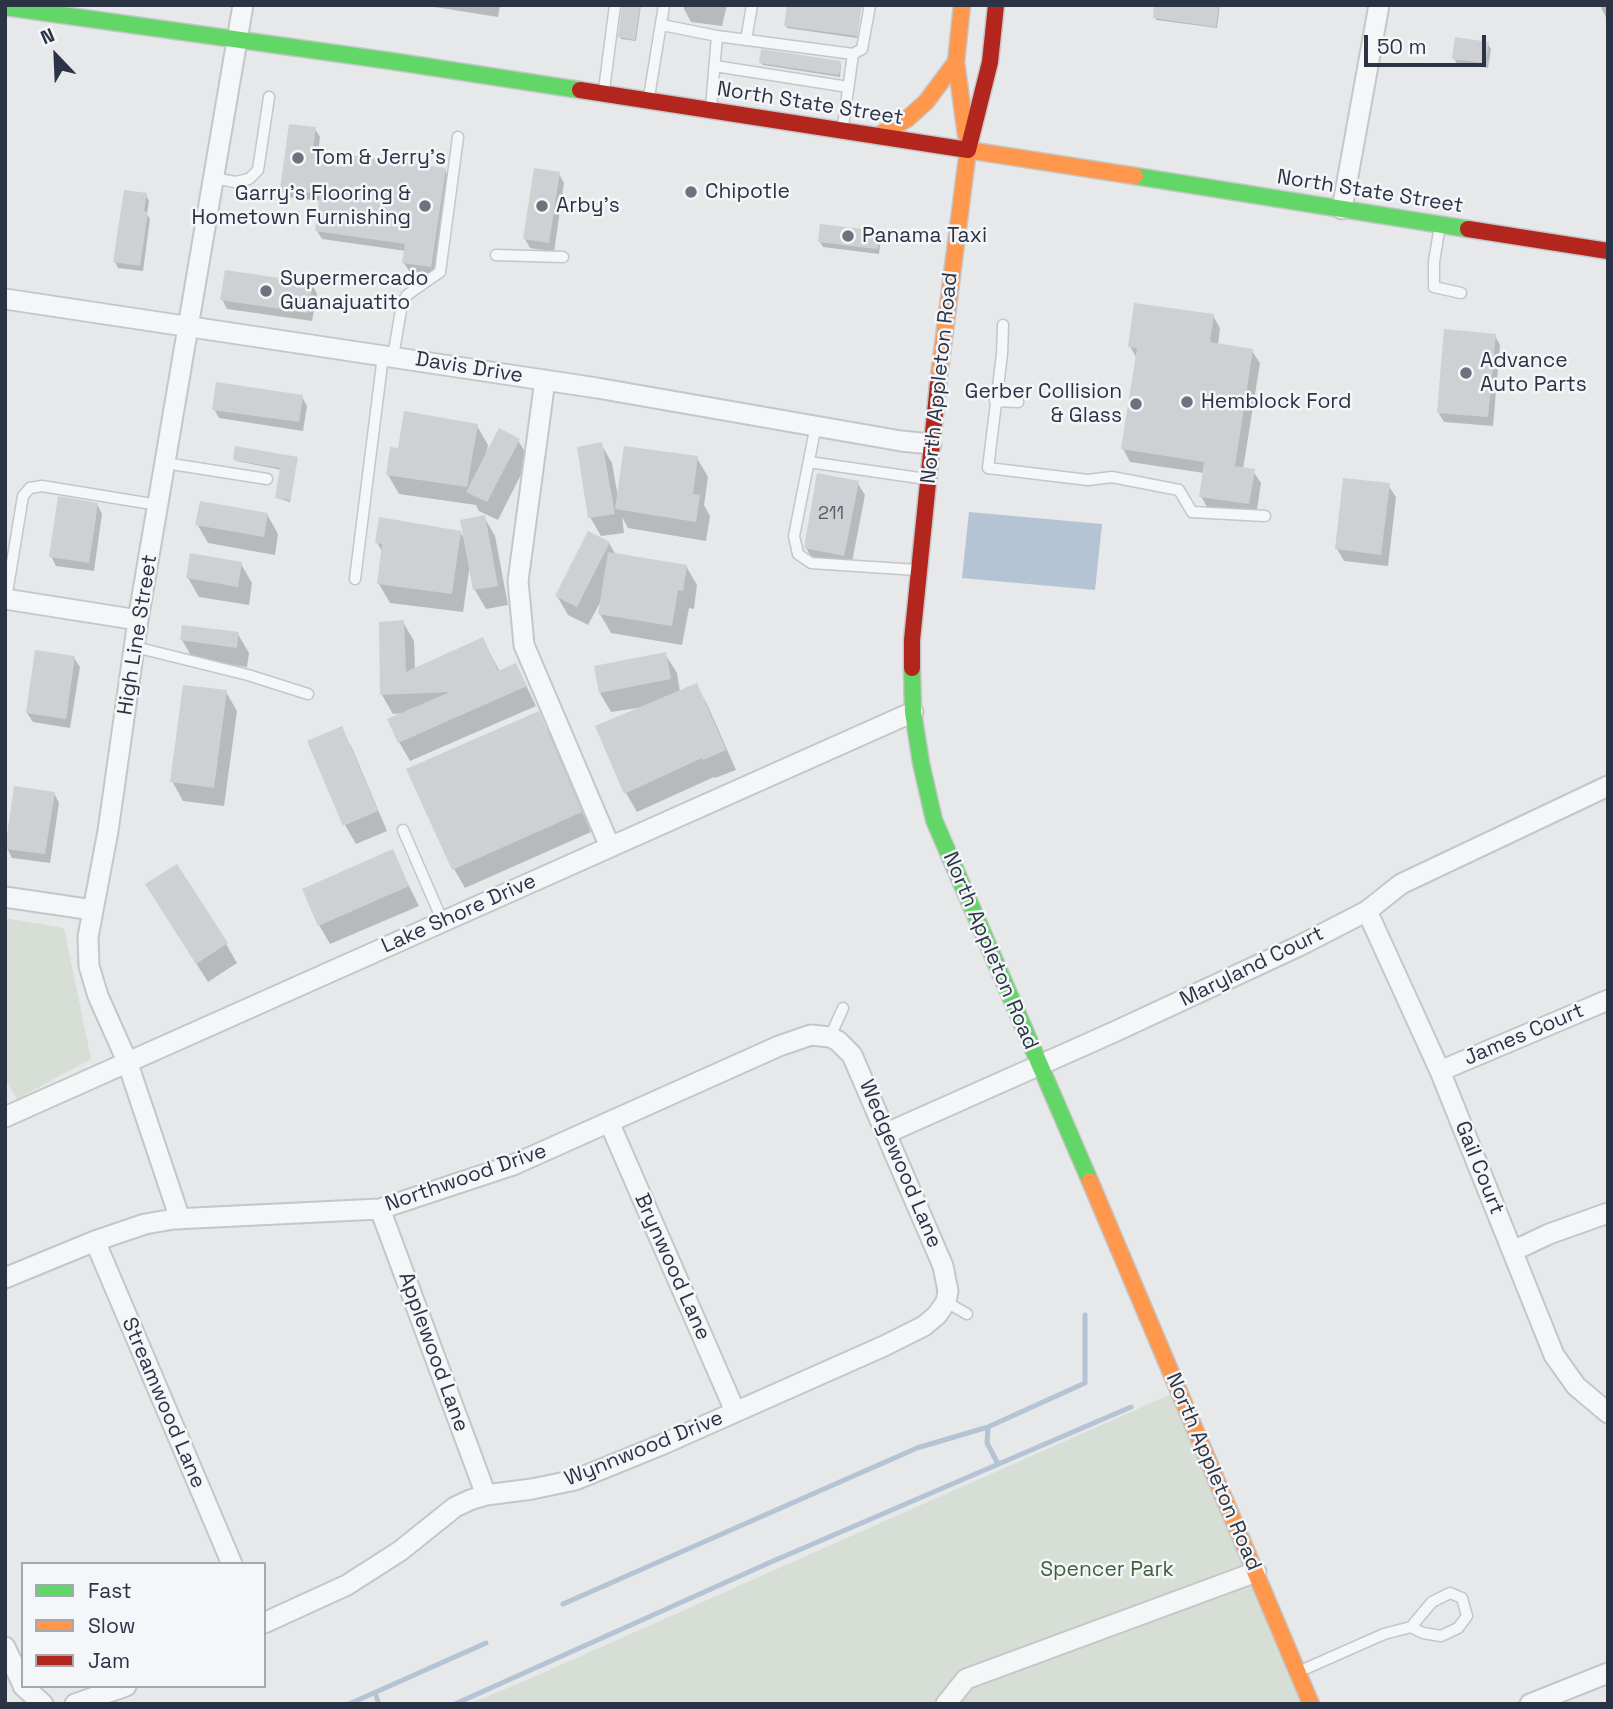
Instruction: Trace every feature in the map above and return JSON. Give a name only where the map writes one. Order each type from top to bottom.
[{"type":"main road","points":[[962,5],[956,62],[968,150]]},
{"type":"main road","points":[[968,150],[990,62],[996,5]]},
{"type":"main road","name":"North State Street","points":[[10,7],[842,130],[1608,251]]},
{"type":"main road","points":[[877,136],[907,119],[926,102],[956,62]]},
{"type":"main road","name":"North Appleton Road","points":[[968,150],[942,341],[912,640],[913,712],[934,820],[1311,1704]]},
{"type":"street","name":"High Line Street","points":[[180,1219],[127,1061],[104,1011],[89,966],[89,937],[108,831],[138,620],[243,5]]},
{"type":"street","points":[[1342,209],[1378,5]]},
{"type":"street","name":"Davis Drive","points":[[5,299],[545,380],[931,444]]},
{"type":"street","points":[[545,380],[518,581],[524,645],[610,848]]},
{"type":"street","points":[[6,599],[138,620]]},
{"type":"street","name":"Lake Shore Drive","points":[[5,1117],[913,712]]},
{"type":"street","name":"Maryland Court","points":[[887,1133],[1299,946],[1367,911],[1401,884],[1608,786]]},
{"type":"street","points":[[5,897],[93,910]]},
{"type":"street","name":"Gail Court","points":[[1367,911],[1440,1071],[1554,1355],[1576,1386],[1608,1413]]},
{"type":"street","name":"James Court","points":[[1440,1071],[1608,1000]]},
{"type":"street","name":"Northwood Drive","points":[[5,1278],[95,1241],[145,1224],[180,1219],[380,1209],[513,1165],[779,1046],[811,1035],[830,1037]]},
{"type":"street","name":"Wedgewood Lane","points":[[830,1037],[852,1055],[887,1133],[943,1266],[948,1292],[946,1302]]},
{"type":"street","name":"Brynwood Lane","points":[[609,1122],[735,1411]]},
{"type":"street","name":"Applewood Lane","points":[[380,1209],[486,1495]]},
{"type":"street","points":[[1513,1251],[1549,1234],[1608,1213]]},
{"type":"street","name":"Streamwood Lane","points":[[95,1241],[231,1562]]},
{"type":"street","name":"Wynnwood Drive","points":[[266,1622],[347,1585],[400,1551],[455,1507],[486,1495],[575,1480],[924,1326],[937,1315],[946,1302]]},
{"type":"street","points":[[946,1704],[966,1679],[1256,1572]]},
{"type":"street","points":[[5,1647],[21,1682]]},
{"type":"street","points":[[1530,1704],[1608,1673]]},
{"type":"street","points":[[25,1688],[43,1704]]},
{"type":"street","points":[[75,1704],[120,1688]]},
{"type":"lane","points":[[604,94],[615,5]]},
{"type":"lane","points":[[648,101],[664,5]]},
{"type":"lane","points":[[746,40],[752,5]]},
{"type":"lane","points":[[662,25],[717,36],[853,54],[862,49],[870,5]]},
{"type":"lane","points":[[711,110],[717,36]]},
{"type":"lane","points":[[842,130],[853,54]]},
{"type":"lane","points":[[715,66],[848,87]]},
{"type":"lane","points":[[214,178],[235,182],[248,179],[258,170],[269,97]]},
{"type":"lane","points":[[355,579],[388,356],[401,304],[407,295],[440,272],[458,137]]},
{"type":"lane","points":[[1440,225],[1434,262],[1434,287],[1461,293]]},
{"type":"lane","points":[[496,255],[563,257]]},
{"type":"lane","points":[[1003,326],[988,468],[1088,480],[1112,477],[1179,490],[1192,512],[1265,516]]},
{"type":"lane","points":[[995,401],[1018,402]]},
{"type":"lane","points":[[816,425],[794,536],[798,554],[811,564],[918,570]]},
{"type":"lane","points":[[808,462],[928,479]]},
{"type":"lane","points":[[165,463],[267,479]]},
{"type":"lane","points":[[6,599],[23,496],[30,488],[42,486],[158,505]]},
{"type":"lane","points":[[135,647],[248,675],[308,694]]},
{"type":"lane","points":[[403,830],[443,922]]},
{"type":"lane","points":[[830,1037],[843,1008]]},
{"type":"lane","points":[[946,1302],[967,1314]]},
{"type":"lane","points":[[1298,1672],[1384,1634],[1411,1627],[1432,1602],[1450,1593],[1462,1598],[1467,1615],[1458,1629],[1441,1636],[1423,1633],[1411,1627]]},
{"type":"green space","points":[[5,918],[64,928],[91,1059],[17,1099],[5,1079]]},
{"type":"green space","name":"Spencer Park","points":[[1178,1391],[1312,1704],[469,1704],[520,1683]]},
{"type":"water","points":[[969,512],[1102,524],[1095,590],[962,578]]},
{"type":"building","points":[[622,5],[640,5],[635,40],[618,37]]},
{"type":"building","points":[[787,5],[862,5],[857,36],[784,26]]},
{"type":"building","points":[[1154,5],[1219,5],[1216,27],[1153,18]]},
{"type":"building","points":[[1455,37],[1489,42],[1485,63],[1452,59]]},
{"type":"building","points":[[761,49],[841,61],[839,75],[759,63]]},
{"type":"building","points":[[289,124],[316,127],[313,150],[446,168],[431,267],[402,263],[405,244],[315,231],[320,194],[280,189]]},
{"type":"building","name":"Arby's","points":[[534,168],[560,172],[549,243],[523,239]]},
{"type":"building","points":[[124,190],[147,193],[144,211],[148,212],[140,266],[113,262]]},
{"type":"building","name":"Panama Taxi","points":[[820,224],[879,231],[877,249],[818,242]]},
{"type":"building","name":"Supermercado Guanajuatito","points":[[225,270],[313,283],[308,313],[220,300]]},
{"type":"building","name":"Hemblock Ford","points":[[1134,303],[1214,314],[1210,342],[1253,349],[1235,466],[1255,469],[1249,504],[1199,497],[1204,462],[1121,449],[1137,348],[1128,347]]},
{"type":"building","name":"Advance Auto Parts","points":[[1444,329],[1496,334],[1488,417],[1437,413]]},
{"type":"building","points":[[216,382],[303,395],[299,422],[212,410]]},
{"type":"building","points":[[404,411],[478,424],[467,487],[386,475],[390,447],[398,448]]},
{"type":"building","points":[[499,428],[520,439],[487,502],[466,492]]},
{"type":"building","points":[[602,442],[615,514],[588,518],[577,447]]},
{"type":"building","points":[[235,446],[298,457],[290,500],[275,498],[280,468],[233,460]]},
{"type":"building","points":[[624,446],[698,456],[693,494],[700,495],[696,522],[615,509]]},
{"type":"building","points":[[817,473],[859,481],[844,556],[804,548]]},
{"type":"building","points":[[1343,478],[1390,483],[1381,555],[1335,549]]},
{"type":"building","points":[[58,496],[98,503],[89,563],[49,557]]},
{"type":"building","points":[[200,501],[268,513],[264,537],[195,525]]},
{"type":"building","points":[[485,515],[498,586],[473,590],[460,520]]},
{"type":"building","points":[[379,517],[461,531],[452,594],[377,584],[382,544],[375,543]]},
{"type":"building","points":[[588,531],[610,542],[577,607],[555,596]]},
{"type":"building","points":[[608,552],[687,565],[683,591],[678,590],[672,626],[598,614]]},
{"type":"building","points":[[190,553],[242,562],[238,587],[186,578]]},
{"type":"building","points":[[404,620],[406,672],[483,637],[498,671],[516,663],[527,686],[398,743],[387,719],[450,692],[380,695],[379,622]]},
{"type":"building","points":[[182,625],[239,632],[237,648],[180,640]]},
{"type":"building","points":[[35,650],[75,656],[66,719],[26,713]]},
{"type":"building","points":[[666,652],[671,679],[599,693],[594,666]]},
{"type":"building","points":[[697,683],[726,750],[703,760],[702,758],[624,794],[595,726]]},
{"type":"building","points":[[183,685],[227,690],[214,788],[170,782]]},
{"type":"building","points":[[539,711],[582,812],[452,870],[406,769]]},
{"type":"building","points":[[342,726],[378,811],[343,826],[307,741]]},
{"type":"building","points":[[14,786],[55,792],[45,854],[5,849]]},
{"type":"building","points":[[393,849],[409,886],[318,926],[302,889]]},
{"type":"building","points":[[177,864],[228,943],[196,964],[145,884]]},
{"type":"waterway","points":[[563,1604],[917,1448],[988,1427],[1085,1383],[1085,1315]]},
{"type":"waterway","points":[[455,1704],[771,1562],[1131,1407]]},
{"type":"waterway","points":[[988,1427],[987,1443],[998,1464]]},
{"type":"waterway","points":[[349,1704],[486,1643]]},
{"type":"waterway","points":[[375,1693],[379,1704]]},
{"type":"traffic: fast","points":[[5,7],[580,90]]},
{"type":"traffic: fast","points":[[1135,176],[1468,229]]},
{"type":"traffic: fast","points":[[912,668],[913,712],[934,820],[1090,1181]]},
{"type":"traffic: slow","points":[[962,5],[956,62],[966,135]]},
{"type":"traffic: slow","points":[[877,136],[907,119],[926,102],[956,62]]},
{"type":"traffic: slow","points":[[938,384],[968,150],[1135,176]]},
{"type":"traffic: slow","points":[[1090,1181],[1311,1704]]},
{"type":"traffic: jam","points":[[968,150],[990,62],[996,5]]},
{"type":"traffic: jam","points":[[580,90],[968,150]]},
{"type":"traffic: jam","points":[[1468,229],[1608,251]]},
{"type":"traffic: jam","points":[[912,668],[912,640],[938,384]]},
{"type":"place","name":"Tom & Jerry's","points":[[298,158]]},
{"type":"place","name":"Chipotle","points":[[691,192]]},
{"type":"place","name":"Garry's Flooring & Hometown Furnishing","points":[[425,206]]},
{"type":"place","name":"Arby's","points":[[542,206]]},
{"type":"place","name":"Panama Taxi","points":[[848,236]]},
{"type":"place","name":"Supermercado Guanajuatito","points":[[266,291]]},
{"type":"place","name":"Advance Auto Parts","points":[[1466,373]]},
{"type":"place","name":"Hemblock Ford","points":[[1187,402]]},
{"type":"place","name":"Gerber Collision & Glass","points":[[1136,404]]}]
